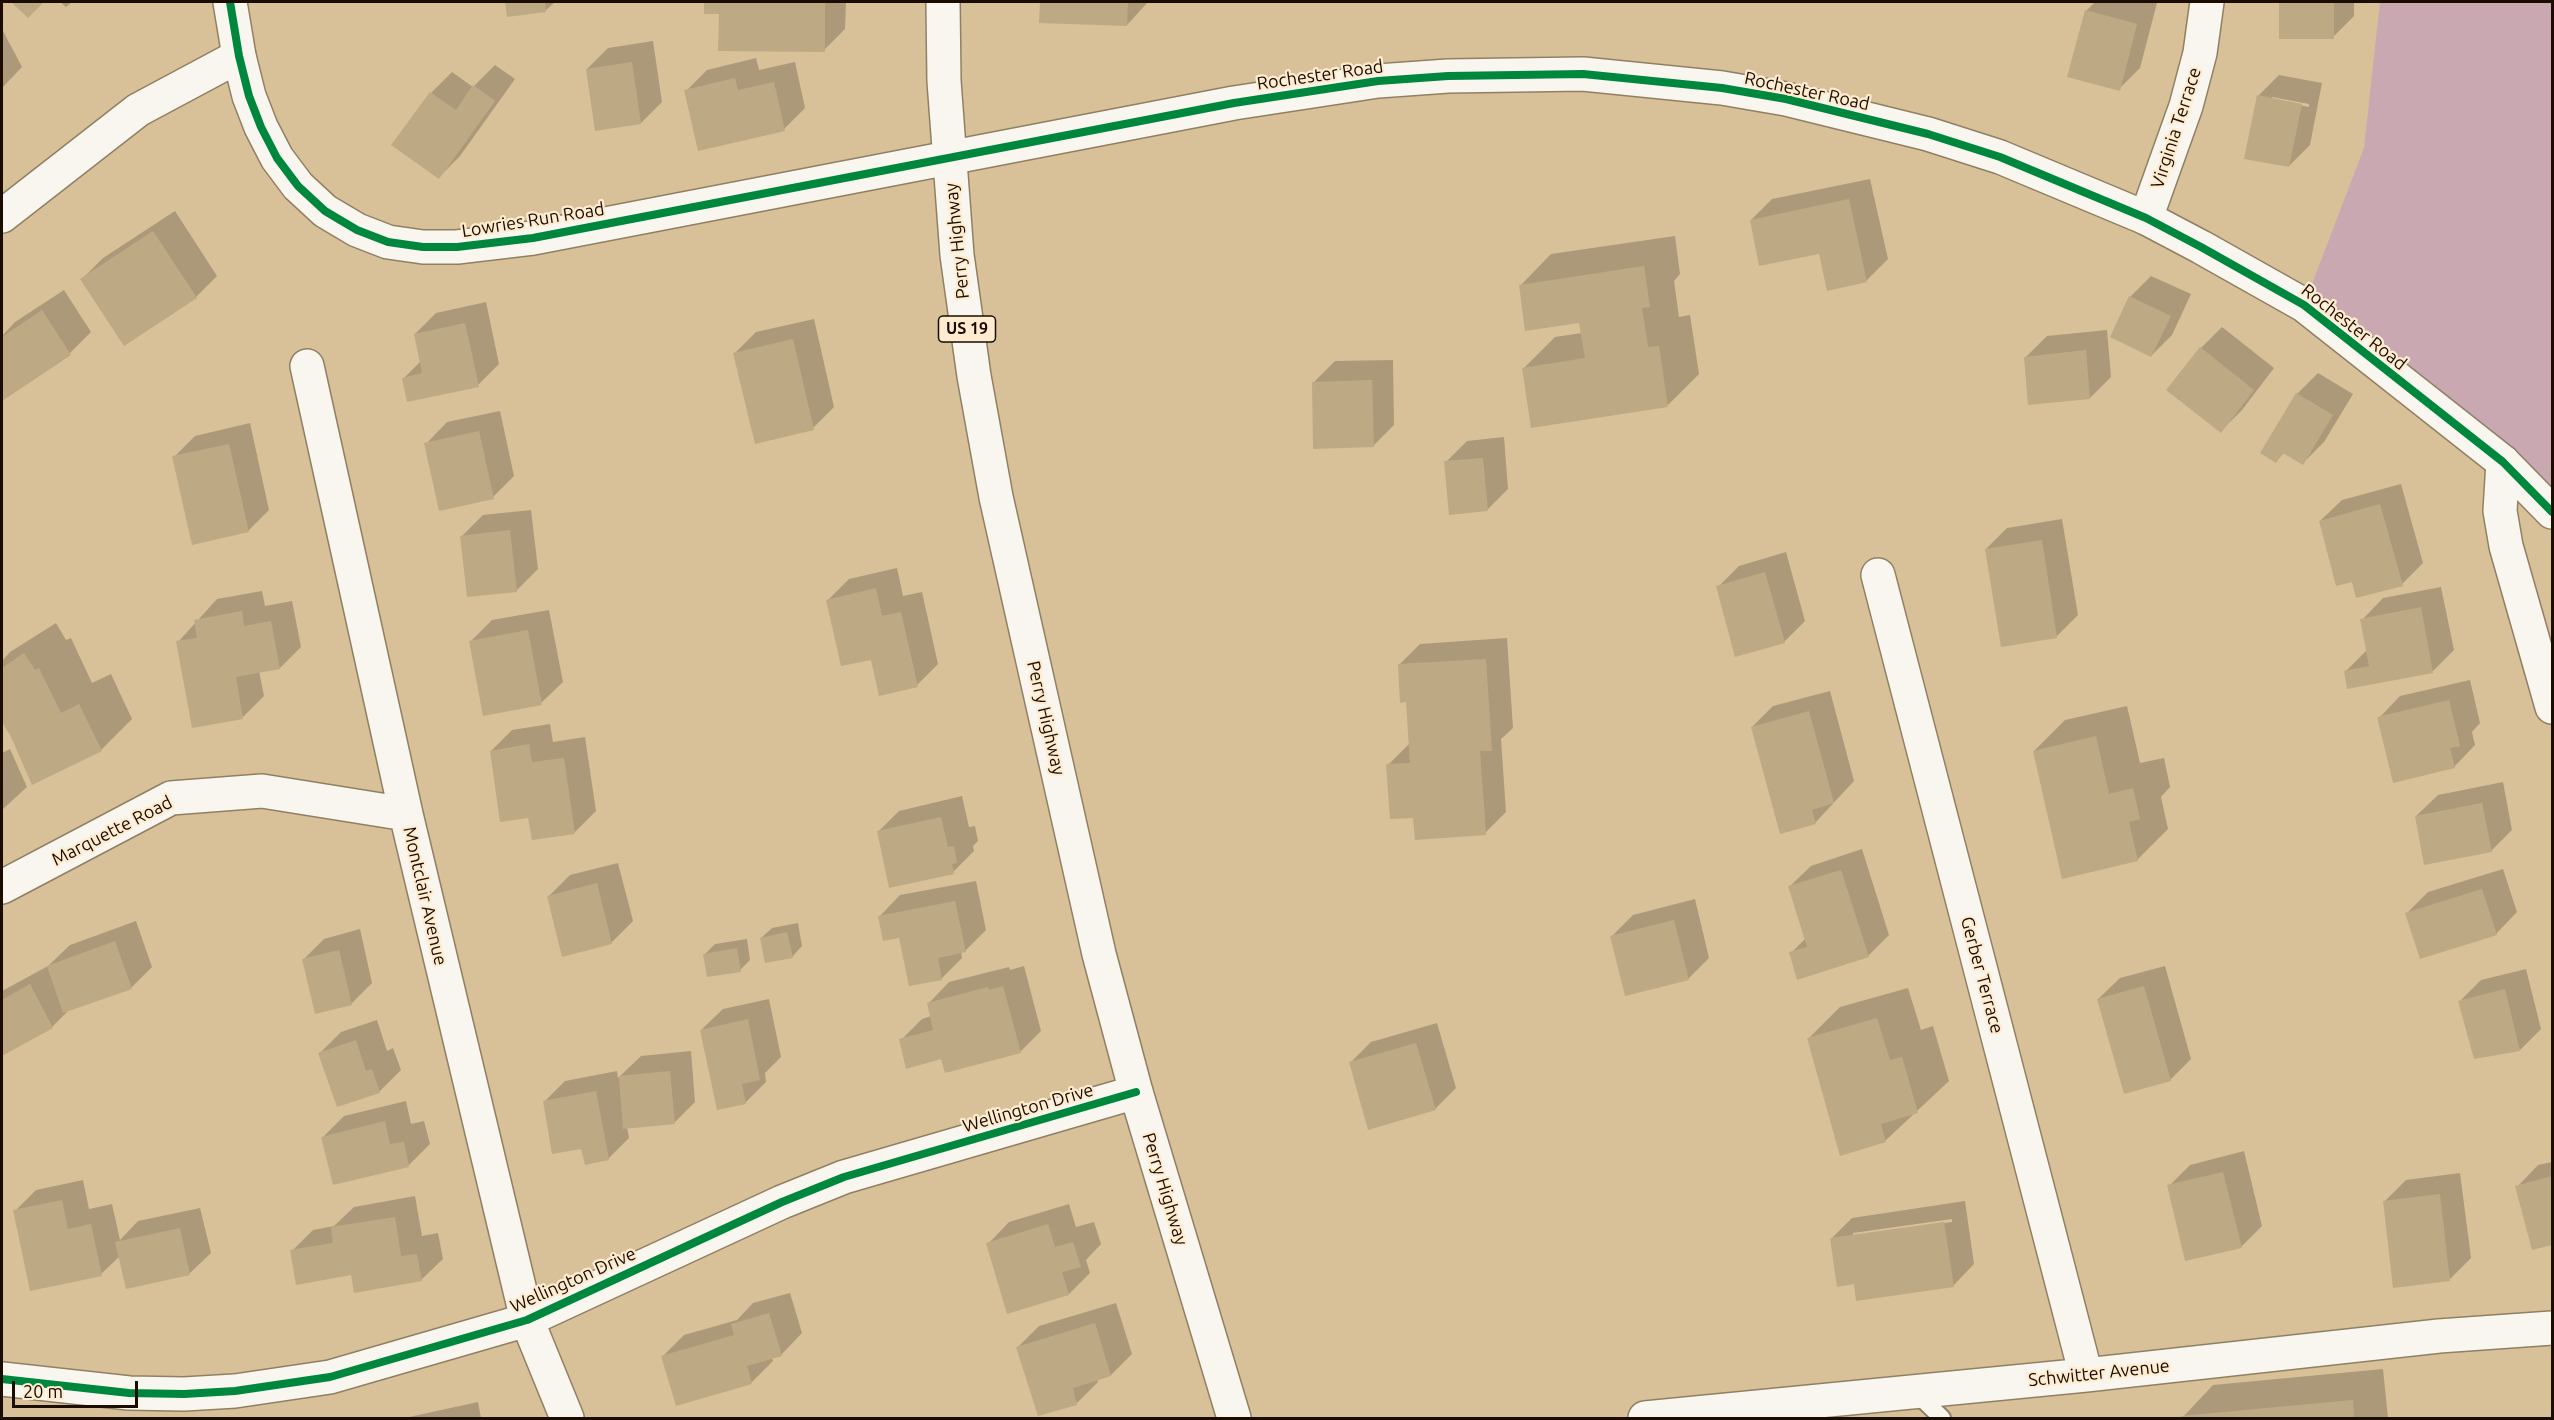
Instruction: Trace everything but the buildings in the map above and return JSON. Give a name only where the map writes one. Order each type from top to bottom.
[{"type":"street","name":"Lowries Run Road","points":[[230,2],[239,56],[249,96],[261,127],[277,158],[298,186],[325,211],[357,230],[388,242],[423,248],[457,248],[533,238],[949,159]]},
{"type":"street","name":"Perry Highway","points":[[943,2],[944,81],[957,255],[974,376],[996,497],[1099,954],[1136,1092],[1234,1419]]},
{"type":"street","name":"Virginia Terrace","points":[[2146,218],[2187,106],[2200,53],[2207,2]]},
{"type":"street","points":[[2,216],[138,110],[239,56]]},
{"type":"street","name":"Rochester Road","points":[[949,159],[1234,104],[1378,81],[1448,76],[1583,74],[1722,88],[1854,115],[1928,134],[2000,157],[2146,218],[2304,304],[2504,462],[2553,512]]},
{"type":"street","name":"Montclair Avenue","points":[[307,366],[406,814],[527,1320],[567,1419]]},
{"type":"street","points":[[2504,462],[2500,511],[2506,546],[2553,707]]},
{"type":"street","name":"Gerber Terrace","points":[[1878,575],[2086,1375]]},
{"type":"street","name":"Marquette Road","points":[[2,887],[171,798],[262,791],[406,814]]},
{"type":"street","name":"Wellington Drive","points":[[2,1379],[132,1406],[330,1377],[527,1320],[782,1202],[844,1177],[1136,1092]]},
{"type":"street","name":"Schwitter Avenue","points":[[1645,1419],[2086,1375],[2439,1336],[2553,1328]]},
{"type":"lane","points":[[1915,1392],[1942,1419]]},
{"type":"shaded area","points":[[2380,2],[2552,2],[2552,512],[2304,305],[2364,148]]},
{"type":"cycle path","points":[[230,2],[239,56],[249,96],[261,127],[277,158],[298,186],[325,211],[357,230],[388,242],[423,247],[457,247],[533,238],[1234,103],[1378,81],[1448,76],[1583,74],[1722,88],[1786,99],[1928,134],[2000,157],[2146,218],[2201,247],[2304,305],[2503,462],[2552,512]]},
{"type":"cycle path","points":[[2,1379],[129,1393],[184,1394],[235,1391],[330,1377],[527,1320],[782,1202],[844,1177],[1136,1092]]}]
